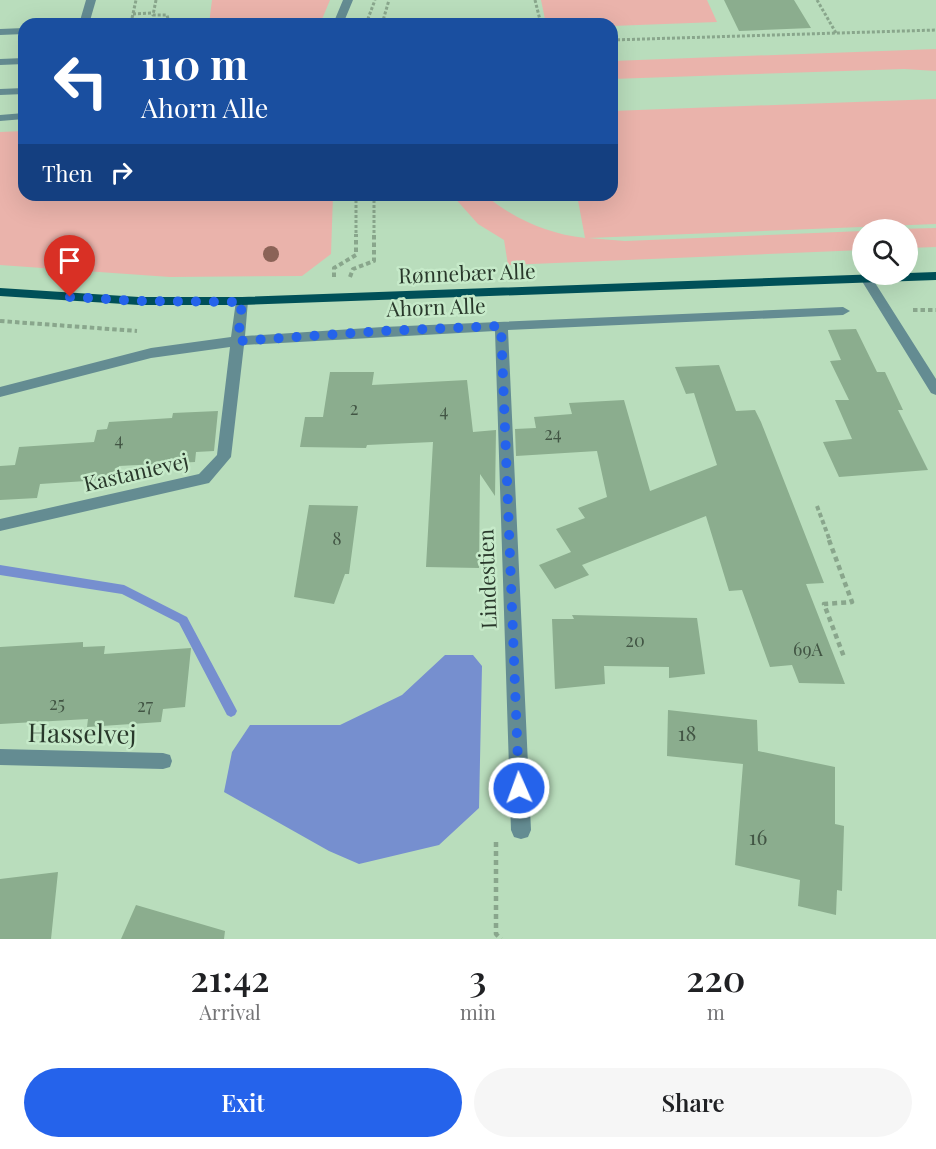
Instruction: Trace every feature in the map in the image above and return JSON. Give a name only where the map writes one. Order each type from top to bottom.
[{"type":"main road","name":"Rønnebær Alle","points":[[918,277],[936,276]]},
{"type":"main road","name":"Rønnebær Alle","points":[[0,292],[139,301],[242,302],[852,279]]},
{"type":"street","points":[[86,18],[91,0]]},
{"type":"street","points":[[340,18],[348,0]]},
{"type":"street","points":[[0,32],[18,31]]},
{"type":"street","points":[[0,62],[18,61]]},
{"type":"street","points":[[0,92],[18,91]]},
{"type":"street","points":[[0,118],[18,116]]},
{"type":"street","points":[[870,285],[936,390]]},
{"type":"street","name":"Kastanievej","points":[[0,525],[204,479],[224,457],[242,302]]},
{"type":"street","name":"Ahorn Alle","points":[[0,392],[151,353],[238,341],[383,331],[843,311]]},
{"type":"street","name":"Lindestien","points":[[501,326],[521,830]]},
{"type":"street","name":"Hasselvej","points":[[0,757],[163,761]]},
{"type":"path","points":[[132,18],[136,0]]},
{"type":"path","points":[[153,13],[156,0]]},
{"type":"path","points":[[384,18],[389,0]]},
{"type":"path","points":[[535,0],[540,18]]},
{"type":"path","points":[[817,0],[836,33]]},
{"type":"path","points":[[133,14],[153,13],[153,15],[167,15],[168,18]]},
{"type":"path","points":[[618,40],[936,30]]},
{"type":"path","points":[[346,298],[334,276],[334,268],[356,255],[356,201]]},
{"type":"path","points":[[350,275],[353,269],[374,261],[374,201]]},
{"type":"path","points":[[0,321],[138,331]]},
{"type":"path","points":[[817,506],[852,602],[824,604],[844,657]]},
{"type":"path","points":[[501,939],[496,934],[495,843],[521,830]]},
{"type":"shaded area","points":[[212,0],[330,0],[322,18],[210,18]]},
{"type":"shaded area","points":[[541,0],[707,0],[717,22],[618,26],[618,18],[545,18]]},
{"type":"shaded area","points":[[936,49],[936,71],[904,69],[618,79],[618,61]]},
{"type":"shaded area","points":[[936,99],[936,224],[918,225],[918,219],[852,219],[852,227],[588,238],[625,241],[852,231],[852,250],[508,265],[504,240],[478,224],[457,201],[492,201],[532,224],[558,233],[585,238],[578,201],[618,201],[618,111]]},
{"type":"shaded area","points":[[18,131],[18,201],[333,201],[331,254],[302,276],[170,277],[0,265],[0,132]]},
{"type":"shaded area","points":[[918,228],[936,228],[936,247],[918,248]]},
{"type":"water","points":[[445,655],[473,655],[482,666],[479,808],[439,845],[359,864],[329,851],[224,792],[232,752],[250,725],[340,725],[402,695]]},
{"type":"building","points":[[724,0],[794,0],[811,28],[739,31]]},
{"type":"building","points":[[856,329],[877,372],[885,372],[903,410],[898,410],[928,470],[839,477],[823,442],[852,439],[835,400],[849,400],[830,361],[841,360],[828,330]]},
{"type":"building","points":[[719,365],[736,411],[755,410],[761,422],[824,583],[806,584],[845,684],[799,683],[792,665],[770,667],[742,590],[729,591],[706,516],[582,565],[589,575],[555,589],[539,565],[571,552],[556,529],[585,518],[578,508],[607,497],[597,451],[516,456],[515,429],[536,428],[534,417],[572,414],[569,403],[624,400],[650,491],[717,465],[694,393],[686,394],[675,367]]},
{"type":"building","points":[[330,372],[374,372],[372,385],[467,380],[473,432],[496,430],[495,496],[480,474],[479,568],[426,567],[433,442],[367,445],[366,448],[300,447],[305,417],[323,417]]},
{"type":"building","points":[[218,411],[214,451],[196,452],[195,462],[119,466],[117,479],[40,484],[37,498],[0,500],[0,466],[15,465],[19,447],[94,442],[97,430],[107,429],[109,422],[172,418],[173,413]]},
{"type":"building","points":[[309,505],[358,506],[349,574],[345,574],[334,604],[294,597]]},
{"type":"building","points":[[572,615],[697,618],[705,674],[669,678],[669,667],[604,666],[605,684],[555,689],[552,619],[574,619]]},
{"type":"building","points":[[83,642],[83,647],[105,646],[104,654],[191,648],[185,707],[163,709],[161,722],[87,727],[88,719],[0,724],[0,647]]},
{"type":"building","points":[[668,710],[757,720],[758,751],[835,767],[835,824],[844,826],[842,891],[837,890],[836,915],[798,906],[800,880],[735,865],[743,764],[667,756]]},
{"type":"building","points":[[58,872],[51,939],[0,939],[0,879]]},
{"type":"building","points":[[136,905],[225,931],[224,939],[121,939]]},
{"type":"waterway","points":[[0,570],[124,590],[183,620],[231,711]]},
{"type":"route","points":[[70,297],[139,301],[242,302],[238,341],[501,326],[519,788]]}]
